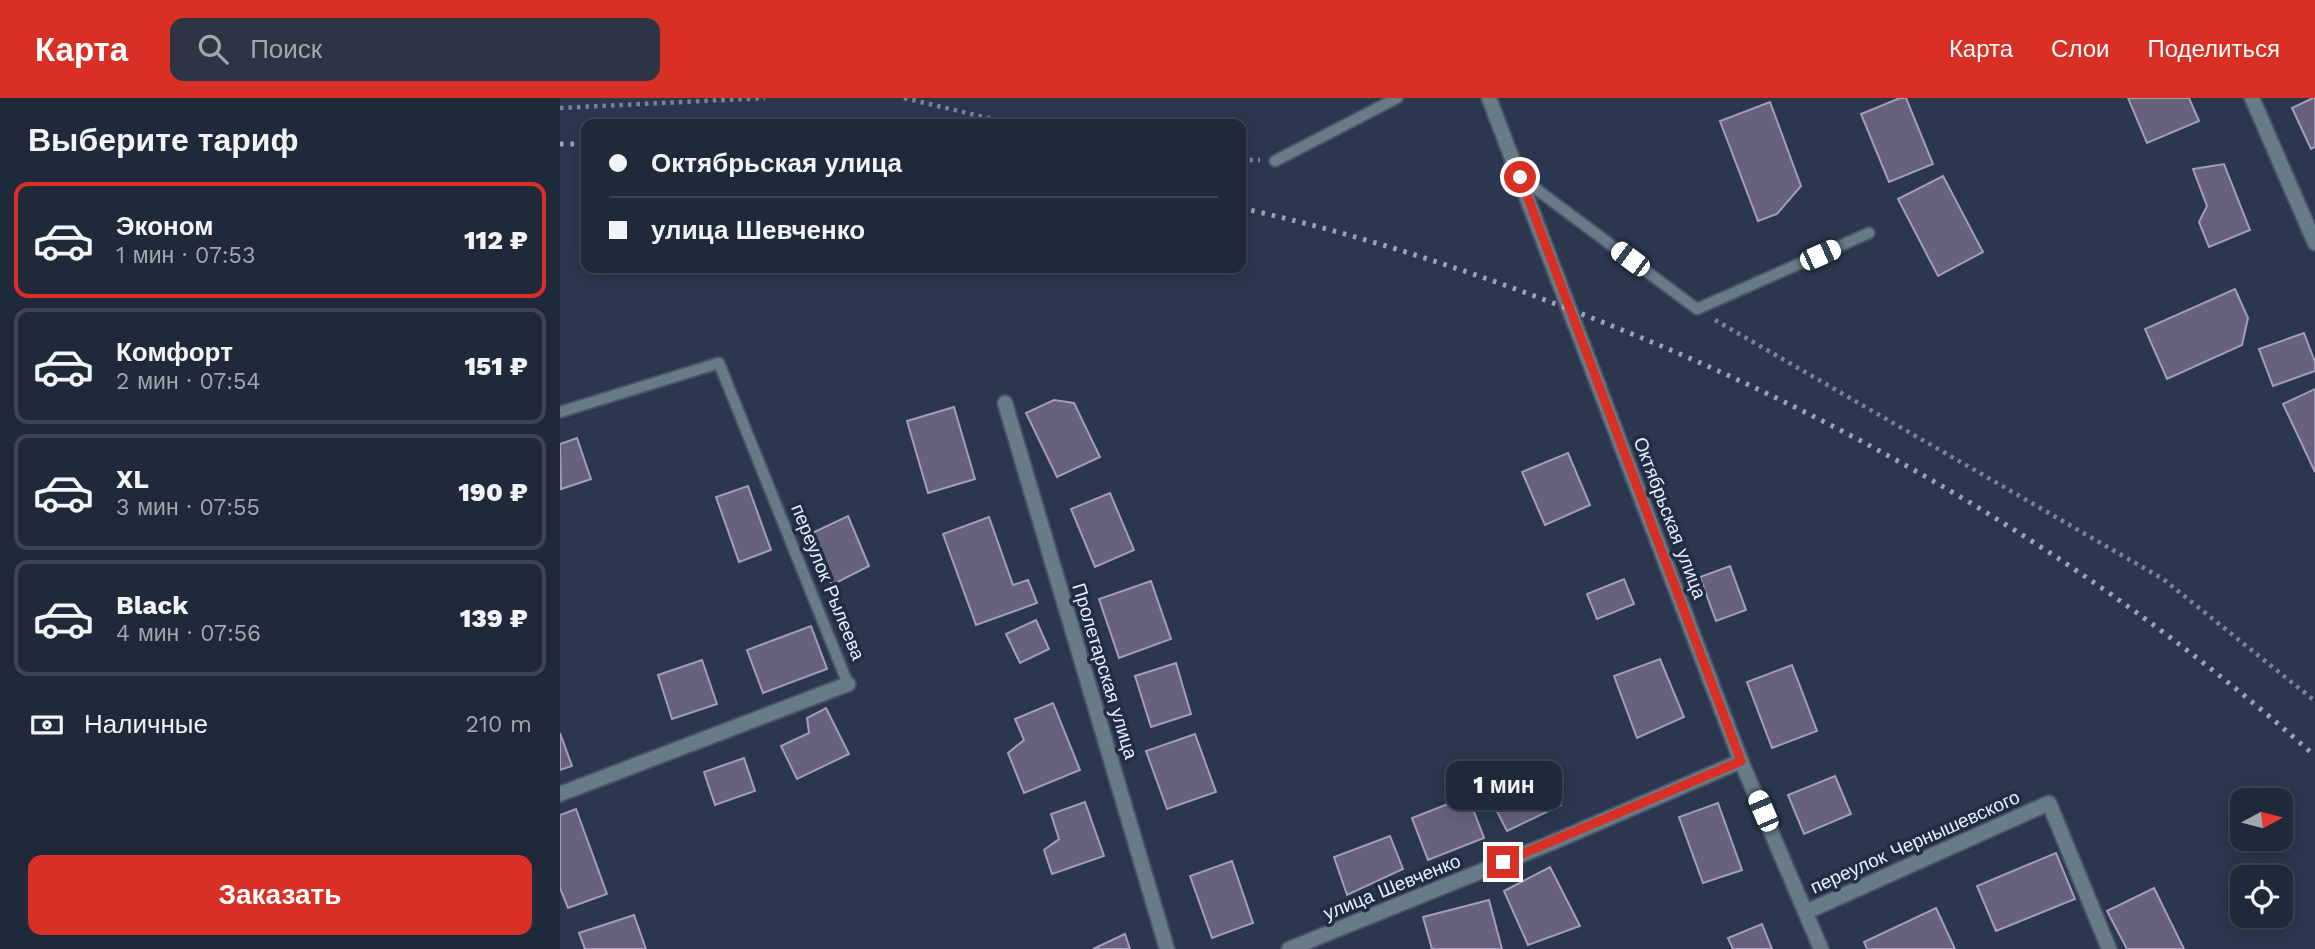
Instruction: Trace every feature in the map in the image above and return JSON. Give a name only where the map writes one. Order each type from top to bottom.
[{"type":"street","name":"Октябрьская улица","points":[[1489,98],[1741,761],[1821,949]]},
{"type":"street","points":[[2252,98],[2315,243]]},
{"type":"street","name":"Пролетарская улица","points":[[1005,403],[1167,949]]},
{"type":"street","name":"переулок Рылеева","points":[[560,794],[848,684]]},
{"type":"street","name":"улица Шевченко","points":[[1289,949],[1551,843],[1741,761]]},
{"type":"street","name":"переулок Чернышевского","points":[[1806,912],[2049,803],[2109,949]]},
{"type":"lane","points":[[1275,161],[1397,98]]},
{"type":"lane","points":[[1520,177],[1696,309],[1869,233]]},
{"type":"lane","name":"переулок Рылеева","points":[[560,412],[719,363],[848,684]]},
{"type":"path","points":[[560,108],[765,98]]},
{"type":"path","points":[[904,98],[992,119]]},
{"type":"path","points":[[1696,309],[2163,579],[2315,701]]},
{"type":"building","points":[[1906,98],[1933,164],[1889,182],[1861,114]]},
{"type":"building","points":[[2128,98],[2189,98],[2199,121],[2147,143]]},
{"type":"building","points":[[2313,98],[2315,147],[2311,149],[2292,108]]},
{"type":"building","points":[[1770,102],[1801,186],[1777,214],[1758,221],[1720,121]]},
{"type":"building","points":[[2224,164],[2250,230],[2209,247],[2199,222],[2207,206],[2193,169]]},
{"type":"building","points":[[1943,176],[1983,252],[1938,276],[1898,199]]},
{"type":"building","points":[[2235,289],[2248,318],[2242,345],[2167,379],[2145,329]]},
{"type":"building","points":[[2304,333],[2315,362],[2315,371],[2273,386],[2259,349]]},
{"type":"building","points":[[2315,389],[2315,472],[2283,404]]},
{"type":"building","points":[[1054,400],[1074,403],[1100,457],[1057,477],[1026,413]]},
{"type":"building","points":[[954,407],[975,479],[928,493],[907,421]]},
{"type":"building","points":[[577,438],[591,479],[561,489],[560,444]]},
{"type":"building","points":[[1568,453],[1590,505],[1545,525],[1522,472]]},
{"type":"building","points":[[748,486],[771,550],[739,562],[716,497]]},
{"type":"building","points":[[1110,493],[1134,550],[1095,567],[1071,509]]},
{"type":"building","points":[[848,516],[869,566],[832,585],[808,535]]},
{"type":"building","points":[[989,517],[1013,585],[1028,580],[1037,603],[976,625],[943,534]]},
{"type":"building","points":[[1730,566],[1746,610],[1716,621],[1700,577]]},
{"type":"building","points":[[1624,579],[1634,604],[1597,619],[1587,594]]},
{"type":"building","points":[[1151,581],[1171,639],[1119,658],[1099,599]]},
{"type":"building","points":[[1036,620],[1049,649],[1020,663],[1006,634]]},
{"type":"building","points":[[811,626],[827,669],[763,693],[747,650]]},
{"type":"building","points":[[1660,659],[1684,717],[1637,738],[1614,676]]},
{"type":"building","points":[[702,660],[717,704],[672,719],[658,675]]},
{"type":"building","points":[[1176,663],[1191,714],[1151,727],[1135,676]]},
{"type":"building","points":[[1792,665],[1817,731],[1772,748],[1747,682]]},
{"type":"building","points":[[1053,703],[1080,770],[1024,793],[1008,753],[1024,740],[1015,719]]},
{"type":"building","points":[[826,708],[849,754],[797,779],[781,746],[809,733],[807,718]]},
{"type":"building","points":[[560,733],[572,766],[560,770]]},
{"type":"building","points":[[1195,734],[1216,792],[1167,809],[1146,751]]},
{"type":"building","points":[[744,758],[755,791],[715,805],[704,772]]},
{"type":"building","points":[[1539,761],[1561,805],[1507,831],[1485,788]]},
{"type":"building","points":[[1835,776],[1851,814],[1804,834],[1788,795]]},
{"type":"building","points":[[1468,796],[1484,838],[1428,860],[1412,818]]},
{"type":"building","points":[[1085,802],[1104,856],[1052,874],[1044,850],[1059,839],[1051,814]]},
{"type":"building","points":[[1718,803],[1742,870],[1703,883],[1679,817]]},
{"type":"building","points":[[576,809],[607,894],[568,908],[560,888],[560,815]]},
{"type":"building","points":[[1390,836],[1403,869],[1347,895],[1334,857]]},
{"type":"building","points":[[2056,853],[2075,899],[1996,931],[1977,886]]},
{"type":"building","points":[[1232,861],[1253,923],[1212,938],[1190,876]]},
{"type":"building","points":[[1550,867],[1580,926],[1528,945],[1504,891]]},
{"type":"building","points":[[2154,888],[2184,949],[2127,949],[2107,911]]},
{"type":"building","points":[[1489,900],[1502,949],[1432,949],[1423,917]]},
{"type":"building","points":[[1936,908],[1955,949],[1867,949],[1864,942]]},
{"type":"building","points":[[634,915],[646,949],[585,949],[579,933]]},
{"type":"building","points":[[1762,924],[1772,949],[1733,949],[1728,938]]},
{"type":"building","points":[[1125,934],[1130,949],[1093,949]]},
{"type":"railway","points":[[560,144],[581,144]]},
{"type":"railway","points":[[1246,209],[1377,243],[1510,287],[1597,320],[1694,360],[1884,453],[2064,562],[2151,623],[2234,687],[2315,756]]},
{"type":"route","points":[[1503,862],[1741,761],[1520,177]]}]
